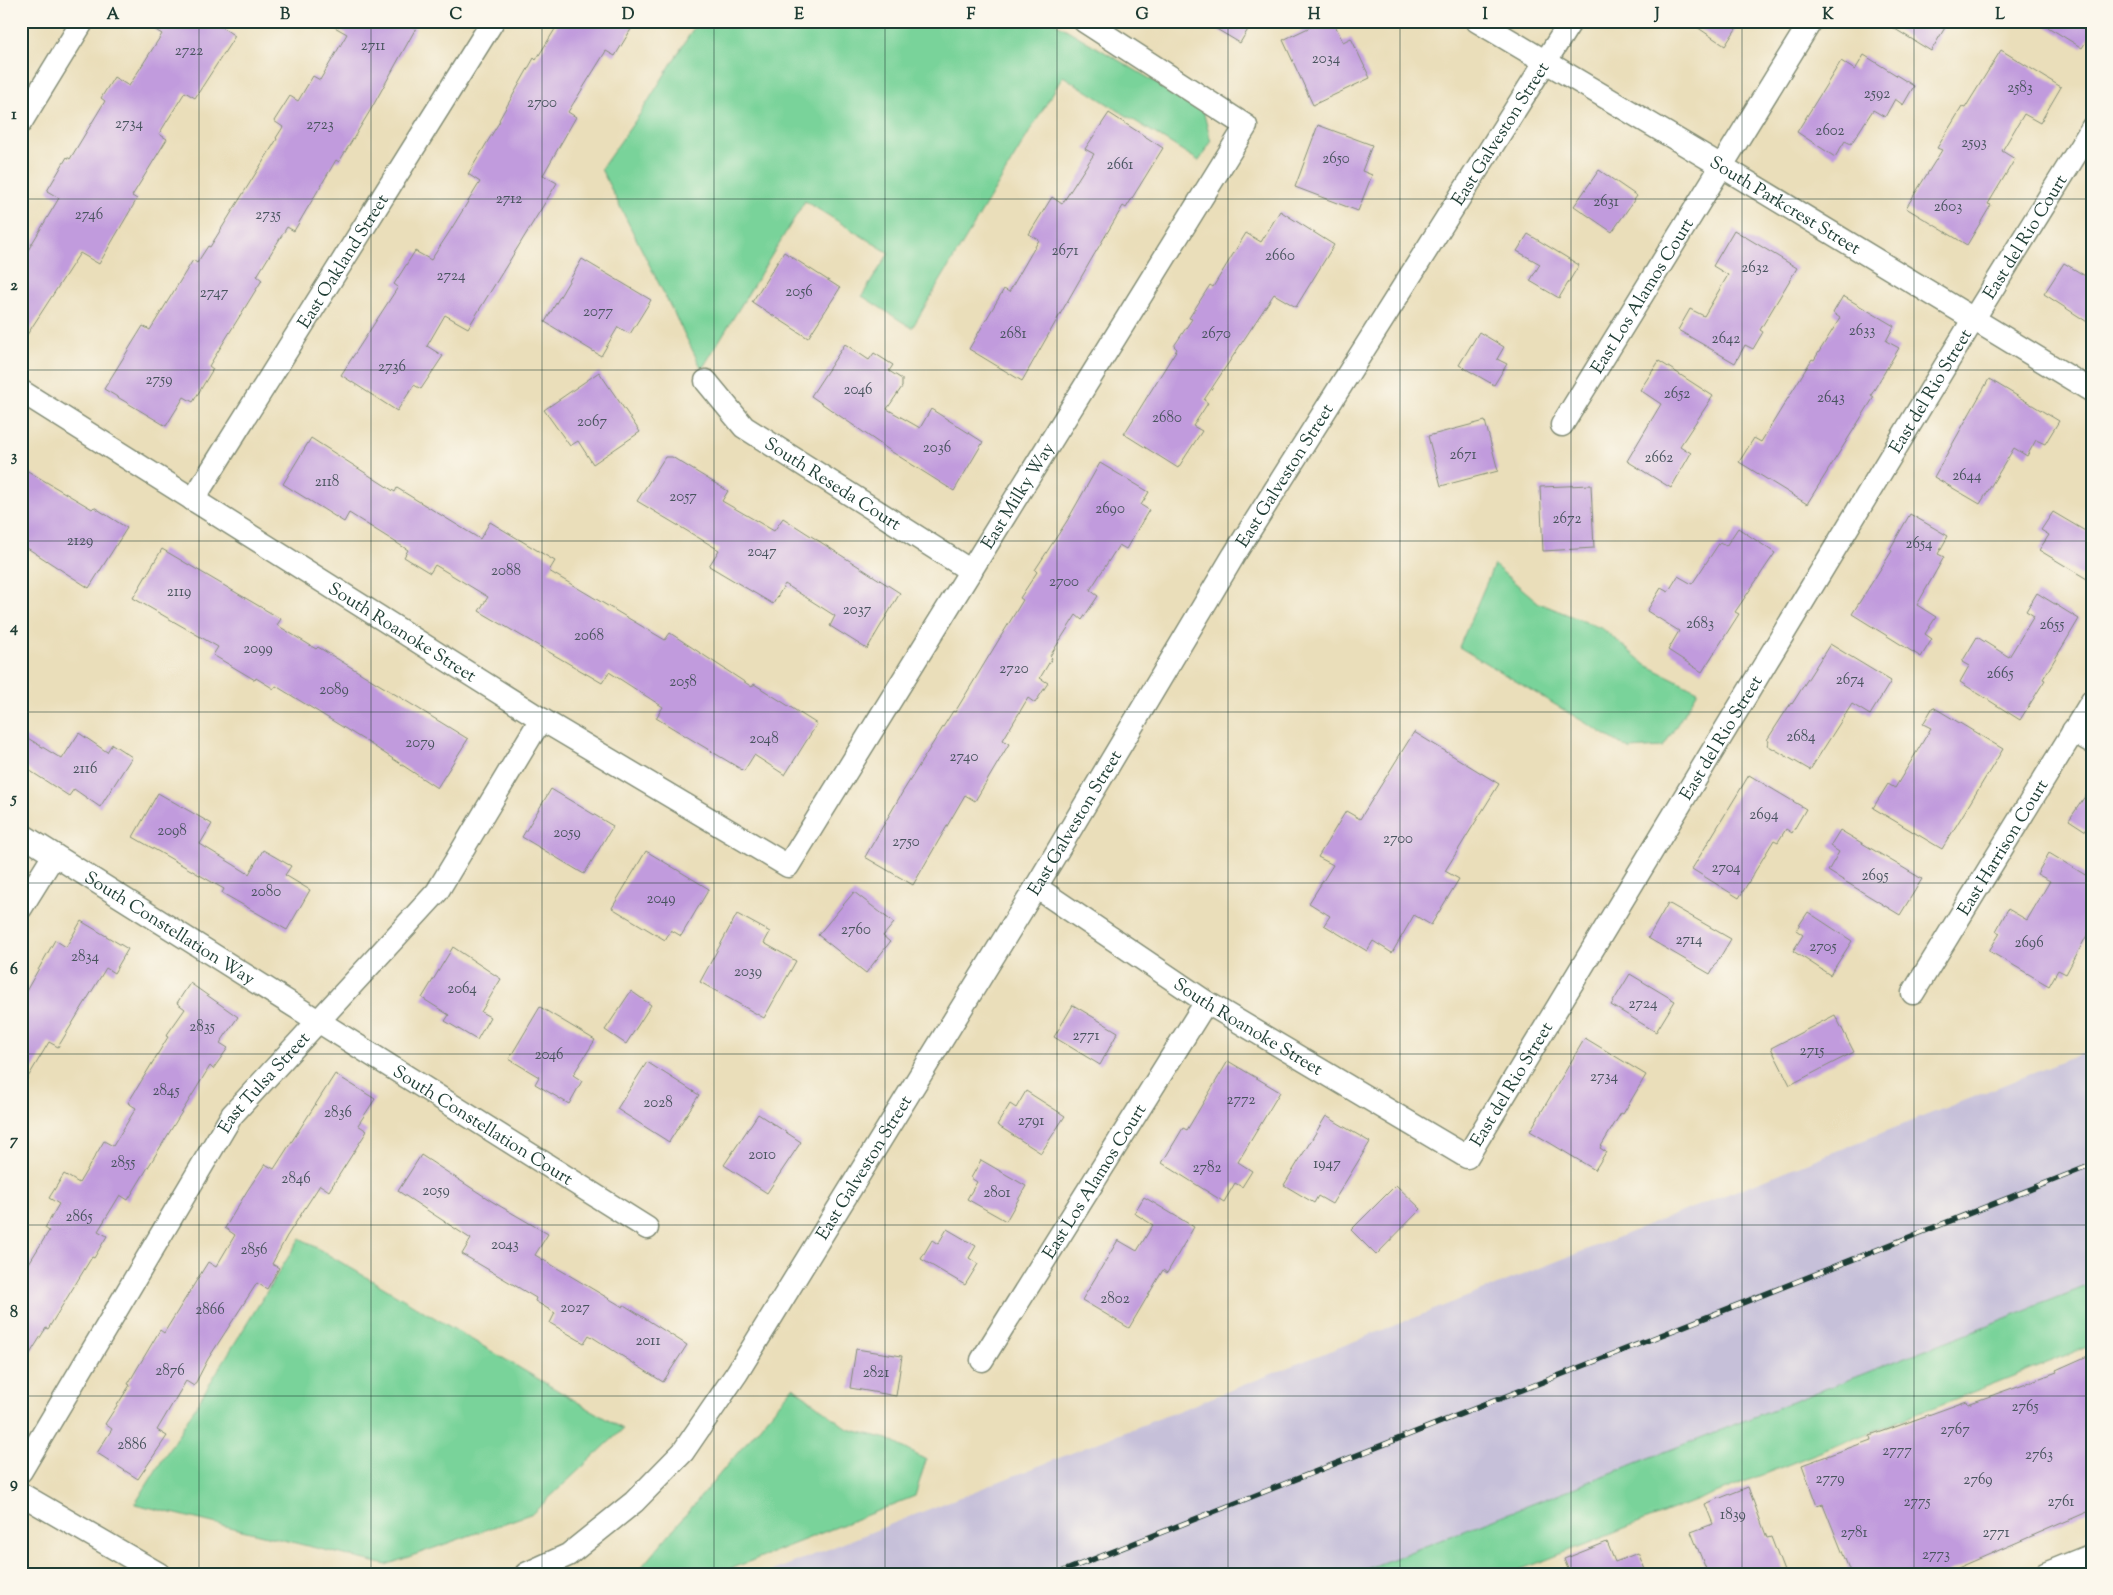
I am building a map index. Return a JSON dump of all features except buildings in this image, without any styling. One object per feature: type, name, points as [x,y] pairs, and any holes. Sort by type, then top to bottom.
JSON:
[{"type":"street","points":[[21,122],[83,21]]},
{"type":"street","name":"East Oakland Street","points":[[193,500],[493,21]]},
{"type":"street","name":"East Milky Way","points":[[788,866],[1246,126],[1084,21]]},
{"type":"street","name":"South Parkcrest Street","points":[[1477,21],[1723,167],[2092,391]]},
{"type":"street","name":"East Galveston Street","points":[[526,1574],[568,1555],[634,1502],[682,1452],[737,1373],[1036,887],[1234,555],[1571,21]]},
{"type":"street","name":"East Los Alamos Court","points":[[1562,425],[1723,167],[1811,21]]},
{"type":"street","name":"East del Rio Court","points":[[1973,320],[2092,128]]},
{"type":"street","name":"East del Rio Street","points":[[1467,1157],[1973,320]]},
{"type":"street","name":"South Reseda Court","points":[[706,381],[744,427],[972,571]]},
{"type":"street","name":"South Roanoke Street","points":[[21,391],[541,719],[788,866]]},
{"type":"street","name":"East Harrison Court","points":[[1913,992],[2083,736],[2092,701]]},
{"type":"street","name":"East Tulsa Street","points":[[21,1471],[232,1115],[437,892],[541,719]]},
{"type":"street","name":"South Constellation Way","points":[[21,834],[319,1022]]},
{"type":"street","points":[[21,908],[54,855]]},
{"type":"street","name":"South Roanoke Street","points":[[1036,887],[1206,1002],[1467,1157]]},
{"type":"street","name":"East Los Alamos Court","points":[[982,1360],[1206,1002]]},
{"type":"street","name":"South Constellation Court","points":[[319,1022],[647,1228]]},
{"type":"street","points":[[21,1494],[159,1574]]},
{"type":"street","points":[[2045,1574],[2092,1556]]},
{"type":"shaded area","points":[[2092,1050],[2092,1284],[1530,1506],[1354,1574],[765,1574]]},
{"type":"green space","points":[[698,21],[1052,21],[1203,110],[1211,142],[1199,161],[1063,76],[912,328],[862,296],[889,253],[805,201],[702,369],[601,169],[642,111]]},
{"type":"green space","points":[[1494,565],[1539,603],[1603,629],[1646,665],[1698,691],[1663,747],[1629,749],[1459,647]]},
{"type":"green space","points":[[300,1238],[623,1429],[533,1513],[386,1565],[135,1504]]},
{"type":"green space","points":[[2092,1284],[2092,1345],[1510,1574],[1354,1574]]},
{"type":"green space","points":[[793,1387],[848,1429],[888,1439],[926,1460],[915,1496],[718,1574],[642,1574],[639,1570]]},
{"type":"railway","points":[[1056,1574],[2092,1165]]}]
